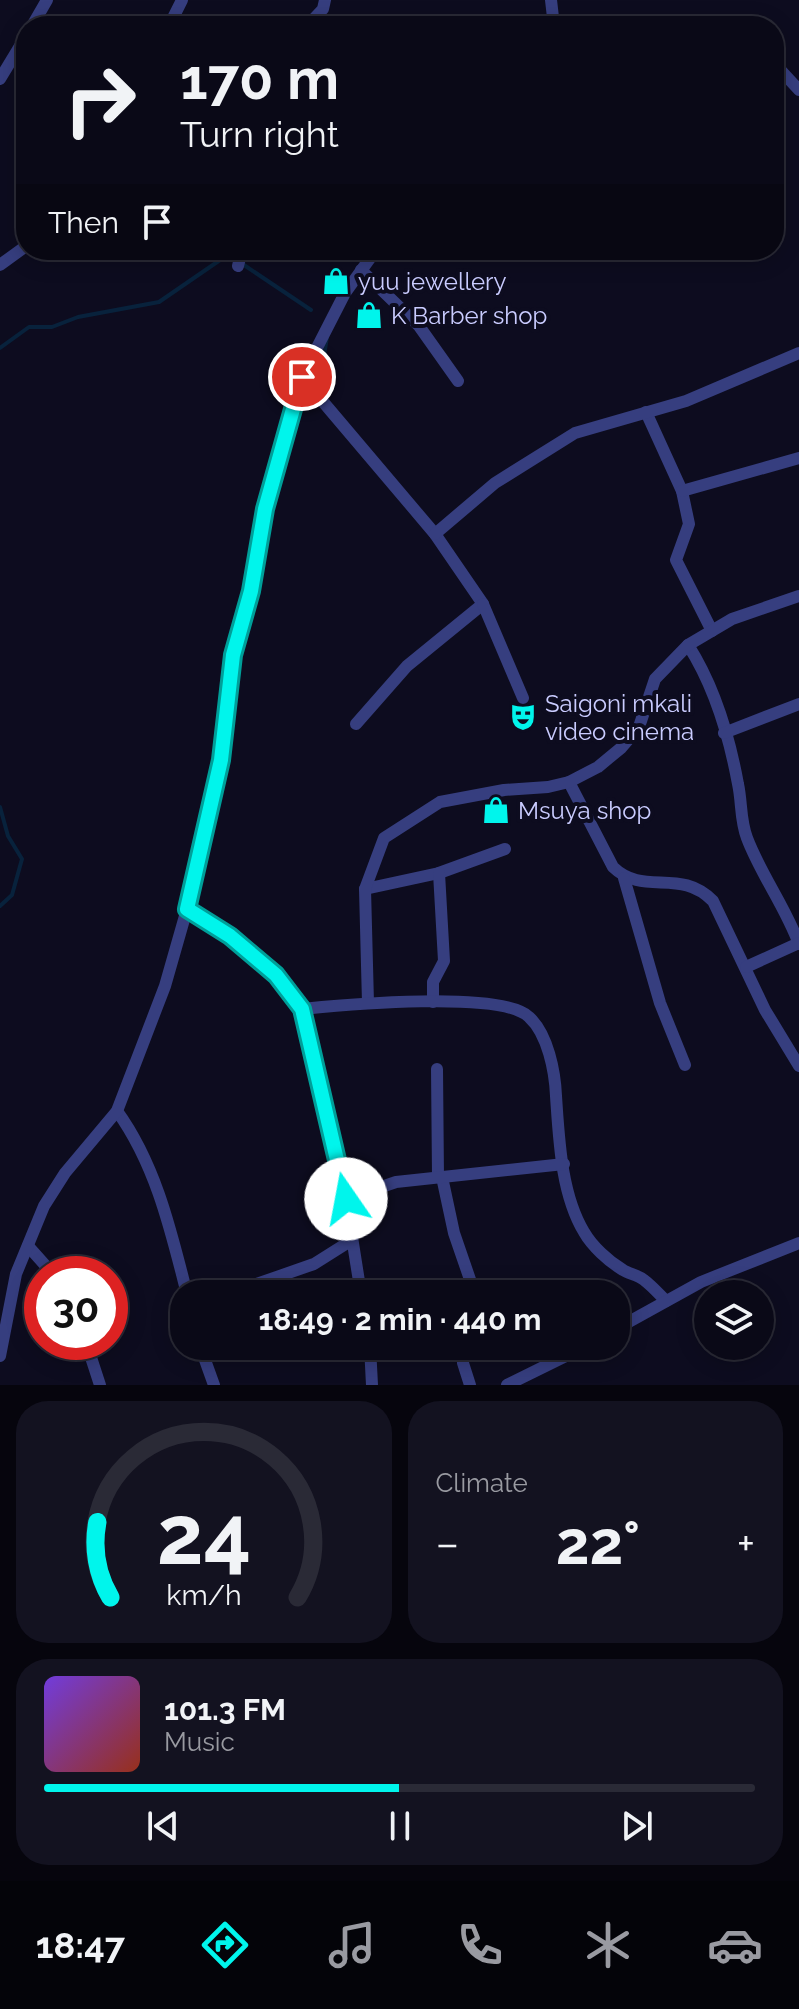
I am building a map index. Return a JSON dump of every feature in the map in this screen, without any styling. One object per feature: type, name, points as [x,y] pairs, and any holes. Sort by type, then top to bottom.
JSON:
[{"type":"street","points":[[0,79],[16,54]]},
{"type":"street","points":[[784,74],[799,90]]},
{"type":"street","points":[[238,266],[240,260]]},
{"type":"street","points":[[0,1356],[16,1274],[44,1206],[65,1173],[117,1111],[165,986],[187,909],[221,760],[233,655],[251,591],[265,509],[302,377],[345,293],[368,260]]},
{"type":"street","points":[[361,270],[419,326],[458,381]]},
{"type":"street","points":[[435,534],[495,483],[575,433],[686,401],[799,353]]},
{"type":"street","points":[[302,377],[435,534],[483,604],[523,698]]},
{"type":"street","points":[[646,412],[682,491],[689,524],[676,560],[712,631]]},
{"type":"street","points":[[682,491],[799,458]]},
{"type":"street","points":[[368,1003],[365,889],[384,838],[427,807],[460,797],[569,782],[621,748],[639,727],[655,679],[688,645],[732,619],[799,596]]},
{"type":"street","points":[[356,724],[407,666],[483,604]]},
{"type":"street","points":[[688,645],[706,674],[718,703],[739,786],[746,837],[786,910],[799,944],[746,967]]},
{"type":"street","points":[[724,733],[799,704]]},
{"type":"street","points":[[569,782],[613,867],[624,878],[634,882],[678,881],[700,888],[713,901],[765,1010],[799,1066]]},
{"type":"street","points":[[365,889],[439,873],[505,849]]},
{"type":"street","points":[[433,1002],[433,982],[444,961],[439,873]]},
{"type":"street","points":[[624,878],[660,1003],[685,1065]]},
{"type":"street","points":[[187,909],[230,936],[276,975],[302,1009],[346,1199],[359,1280]]},
{"type":"street","points":[[302,1009],[368,1003],[433,1002],[507,1006],[528,1015],[539,1030],[551,1061],[564,1164],[585,1234],[610,1261],[643,1278],[666,1301]]},
{"type":"street","points":[[437,1069],[440,1177],[470,1280]]},
{"type":"street","points":[[117,1111],[135,1135],[151,1171],[183,1280]]},
{"type":"street","points":[[346,1199],[396,1182],[564,1164]]},
{"type":"street","points":[[271,1280],[295,1272],[352,1240]]},
{"type":"street","points":[[630,1321],[743,1264],[799,1243]]},
{"type":"street","points":[[28,1246],[37,1256]]},
{"type":"street","points":[[0,1276],[16,1274]]},
{"type":"street","points":[[92,1360],[100,1385]]},
{"type":"street","points":[[205,1360],[214,1385]]},
{"type":"street","points":[[371,1360],[372,1385]]},
{"type":"street","points":[[463,1360],[470,1385]]},
{"type":"street","points":[[507,1385],[558,1360]]},
{"type":"waterway","points":[[0,348],[29,327],[52,327],[78,317],[159,302],[220,260]]},
{"type":"waterway","points":[[244,265],[311,310]]},
{"type":"waterway","points":[[321,375],[327,337]]},
{"type":"waterway","points":[[0,807],[8,836],[22,859],[12,895],[0,906]]},
{"type":"place","name":"yuu jewellery","points":[[336,281]]},
{"type":"place","name":"K Barber shop","points":[[369,315]]},
{"type":"place","name":"Saigoni mkali video cinema","points":[[523,717]]},
{"type":"place","name":"Msuya shop","points":[[496,810]]},
{"type":"route","points":[[302,377],[265,509],[251,591],[233,655],[221,760],[187,909],[230,936],[276,975],[302,1009],[346,1199]]}]
